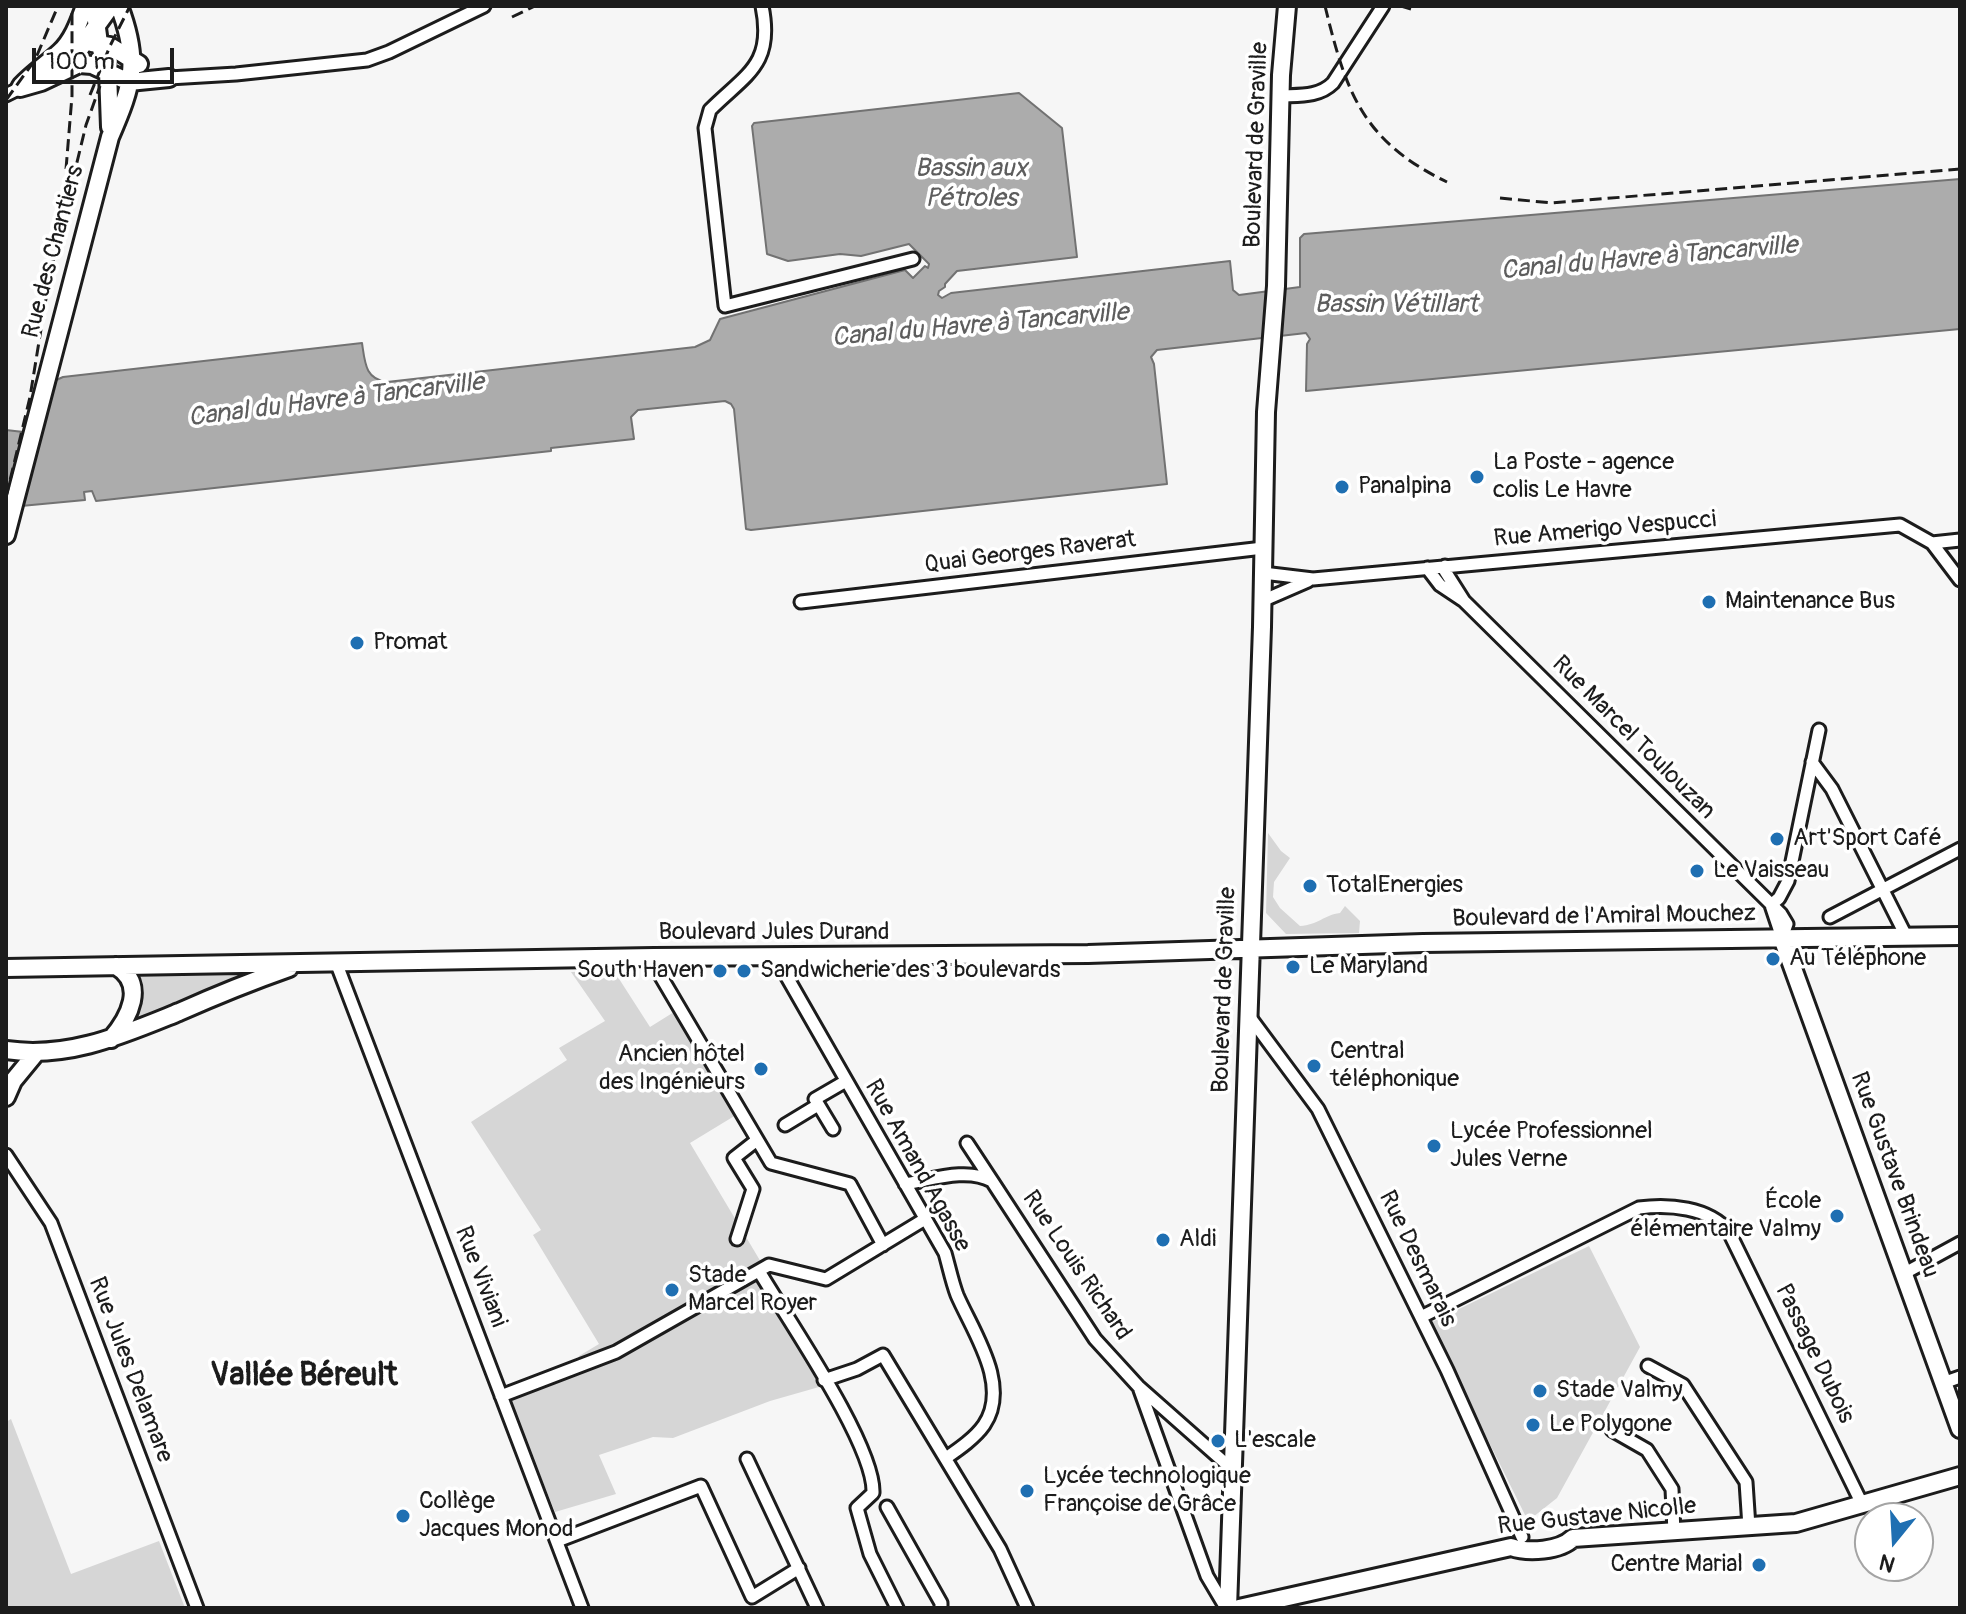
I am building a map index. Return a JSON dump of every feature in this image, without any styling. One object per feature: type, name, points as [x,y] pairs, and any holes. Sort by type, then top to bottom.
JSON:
[{"type":"street","points":[[13,92],[60,52],[72,37],[85,6]]},
{"type":"street","name":"Rue des Chantiers","points":[[94,6],[94,38],[108,72],[110,137]]},
{"type":"street","points":[[13,92],[72,56],[94,38],[111,6]]},
{"type":"street","name":"Rue des Chantiers","points":[[6,535],[32,426],[110,137],[121,112],[134,61],[119,6]]},
{"type":"street","points":[[13,92],[79,64],[92,65],[129,82],[367,60],[484,6]]},
{"type":"street","points":[[762,6],[765,47],[753,70],[710,110],[706,118],[725,306],[913,259]]},
{"type":"street","name":"Boulevard de Graville","points":[[1228,1608],[1268,373],[1276,286],[1281,96],[1287,6]]},
{"type":"street","points":[[1281,96],[1326,90],[1383,6]]},
{"type":"street","points":[[60,52],[94,38],[169,78]]},
{"type":"street","points":[[111,101],[129,82]]},
{"type":"street","name":"Rue Amerigo Vespucci","points":[[1263,573],[1313,579],[1900,525],[1932,543]]},
{"type":"street","points":[[1932,543],[1960,540]]},
{"type":"street","points":[[1932,543],[1960,580]]},
{"type":"street","name":"Quai Georges Raverat","points":[[801,602],[1263,548]]},
{"type":"street","name":"Rue Marcel Toulouzan","points":[[1445,566],[1464,601]]},
{"type":"street","name":"Rue Marcel Toulouzan","points":[[1427,568],[1440,585],[1464,601],[1771,905],[1782,938]]},
{"type":"street","name":"Rue Amerigo Vespucci","points":[[1262,601],[1313,579]]},
{"type":"street","points":[[1771,905],[1788,881],[1819,730]]},
{"type":"street","points":[[1812,762],[1832,789],[1906,936]]},
{"type":"street","points":[[1830,917],[1960,849]]},
{"type":"street","name":"Boulevard de l'Amiral Mouchez","points":[[1249,948],[1960,936]]},
{"type":"street","name":"Rue Gustave Brindeau","points":[[1782,938],[1960,1429]]},
{"type":"street","name":"Boulevard Jules Durand","points":[[6,968],[654,957],[1088,954],[1249,948]]},
{"type":"street","name":"Rue Amand Agasse","points":[[775,956],[945,1253],[956,1292],[984,1352],[992,1396],[984,1424],[946,1458]]},
{"type":"street","points":[[654,957],[657,970],[771,1163],[850,1184],[883,1245]]},
{"type":"street","name":"Rue Viviani","points":[[336,962],[582,1608]]},
{"type":"street","name":"Boulevard Jules Durand","points":[[6,1050],[36,1053],[66,1051],[110,1041],[299,964]]},
{"type":"street","points":[[110,1041],[131,1010],[133,996],[130,979],[116,966]]},
{"type":"street","name":"Rue Desmarais","points":[[1248,1015],[1318,1109],[1421,1317],[1512,1544]]},
{"type":"street","points":[[6,1097],[13,1081],[36,1053]]},
{"type":"street","points":[[833,1129],[815,1099],[846,1081]]},
{"type":"street","points":[[785,1125],[818,1105]]},
{"type":"street","points":[[737,1239],[753,1189],[734,1158],[757,1140]]},
{"type":"street","name":"Rue Louis Richard","points":[[967,1143],[1095,1339],[1138,1386],[1233,1470]]},
{"type":"street","name":"Rue Jules Delamare","points":[[6,1155],[51,1223],[197,1608]]},
{"type":"street","name":"Rue Louis Richard","points":[[905,1184],[964,1175],[976,1175],[992,1181]]},
{"type":"street","name":"Passage Dubois","points":[[1421,1317],[1639,1208],[1677,1206],[1724,1225],[1861,1502]]},
{"type":"street","points":[[501,1396],[616,1352],[769,1265],[826,1279],[925,1219]]},
{"type":"street","points":[[1905,1273],[1960,1243]]},
{"type":"street","points":[[759,1271],[866,1456],[873,1493],[857,1508],[870,1554],[897,1608]]},
{"type":"street","points":[[824,1380],[857,1369],[883,1355],[1000,1549],[1027,1608]]},
{"type":"street","points":[[1648,1366],[1683,1385],[1746,1482],[1749,1527]]},
{"type":"street","points":[[1943,1383],[1960,1377]]},
{"type":"street","points":[[1138,1386],[1207,1576],[1228,1608]]},
{"type":"street","points":[[1612,1430],[1647,1450],[1672,1489],[1674,1532]]},
{"type":"street","points":[[747,1459],[817,1608]]},
{"type":"street","name":"Rue Gustave Nicolle","points":[[1869,1502],[1960,1476]]},
{"type":"street","points":[[557,1541],[701,1486],[752,1597],[799,1568]]},
{"type":"street","name":"Rue Gustave Nicolle","points":[[1239,1608],[1512,1544],[1522,1551],[1566,1545],[1573,1538],[1796,1523],[1854,1506]]},
{"type":"street","points":[[887,1507],[941,1608]]},
{"type":"shaded area","points":[[1268,833],[1290,858],[1274,882],[1273,897],[1280,908],[1300,926],[1340,913],[1345,906],[1360,921],[1359,933],[1286,934],[1266,913]]},
{"type":"shaded area","points":[[122,967],[246,972],[244,977],[139,1021],[137,987]]},
{"type":"shaded area","name":"Stade Marcel Royer","points":[[614,971],[650,1027],[674,1012],[736,1115],[690,1143],[833,1383],[770,1401],[673,1438],[653,1437],[599,1455],[616,1494],[555,1512],[504,1386],[575,1365],[579,1356],[599,1344],[533,1235],[541,1230],[471,1122],[567,1060],[559,1048],[605,1021],[571,972]]},
{"type":"shaded area","name":"Stade Valmy","points":[[1589,1246],[1640,1347],[1557,1498],[1528,1521],[1430,1323]]},
{"type":"shaded area","points":[[11,1419],[71,1574],[159,1541],[185,1608],[6,1608],[6,1422]]},
{"type":"water","points":[[1019,93],[1062,128],[1077,257],[957,271],[939,291],[938,295],[942,298],[951,293],[1230,261],[1233,290],[1239,295],[1300,287],[1300,238],[1304,234],[1960,179],[1960,329],[1306,391],[1307,344],[1310,339],[1306,333],[1157,350],[1151,357],[1167,484],[751,530],[746,529],[734,409],[725,401],[638,410],[631,417],[634,439],[551,448],[551,451],[96,501],[92,491],[84,492],[85,500],[21,506],[27,484],[6,484],[6,430],[41,434],[52,382],[63,377],[362,343],[370,374],[387,382],[695,347],[710,340],[720,319],[905,270],[913,278],[929,264],[909,244],[861,256],[840,254],[788,261],[767,254],[752,126],[754,123]]},
{"type":"railway","points":[[6,100],[35,60],[58,6]]},
{"type":"railway","points":[[66,169],[72,96],[72,6]]},
{"type":"railway","points":[[90,95],[130,6]]},
{"type":"railway","points":[[512,17],[535,6]]},
{"type":"railway","points":[[1325,6],[1341,64],[1362,111],[1395,149],[1447,182]]},
{"type":"railway","points":[[1401,6],[1411,9]]},
{"type":"railway","points":[[6,497],[30,397],[50,274],[86,125],[100,86]]},
{"type":"railway","points":[[1500,198],[1552,203],[1960,169]]},
{"type":"place","name":"La Poste - agence colis Le Havre","points":[[1477,477]]},
{"type":"place","name":"Panalpina","points":[[1342,487]]},
{"type":"place","name":"Maintenance Bus","points":[[1709,602]]},
{"type":"place","name":"Promat","points":[[357,643]]},
{"type":"place","name":"Art'Sport Café","points":[[1777,839]]},
{"type":"place","name":"Le Vaisseau","points":[[1697,871]]},
{"type":"place","name":"TotalEnergies","points":[[1310,886]]},
{"type":"place","name":"Au Téléphone","points":[[1773,959]]},
{"type":"place","name":"Le Maryland","points":[[1293,967]]},
{"type":"place","name":"South Haven","points":[[720,971]]},
{"type":"place","name":"Sandwicherie des 3 boulevards","points":[[744,971]]},
{"type":"place","name":"Central téléphonique","points":[[1314,1066]]},
{"type":"place","name":"Ancien hôtel des Ingénieurs","points":[[761,1069]]},
{"type":"place","name":"Lycée Professionnel Jules Verne","points":[[1434,1146]]},
{"type":"place","name":"École élémentaire Valmy","points":[[1837,1216]]},
{"type":"place","name":"Aldi","points":[[1163,1240]]},
{"type":"place","name":"Stade Marcel Royer","points":[[672,1290]]},
{"type":"place","name":"Stade Valmy","points":[[1540,1391]]},
{"type":"place","name":"Le Polygone","points":[[1533,1425]]},
{"type":"place","name":"L'escale","points":[[1218,1441]]},
{"type":"place","name":"Lycée technologique Françoise de Grâce","points":[[1027,1491]]},
{"type":"place","name":"Collège Jacques Monod","points":[[403,1516]]},
{"type":"place","name":"Centre Marial","points":[[1759,1565]]},
{"type":"district","name":"Vallée Béreult","points":[[304,1377]]},
{"type":"water label","name":"Bassin aux Pétroles","points":[[971,184]]},
{"type":"water label","name":"Canal du Havre à Tancarville","points":[[1649,259]]},
{"type":"water label","name":"Bassin Vétillart","points":[[1396,305]]},
{"type":"water label","name":"Canal du Havre à Tancarville","points":[[980,326]]},
{"type":"water label","name":"Canal du Havre à Tancarville","points":[[336,401]]}]
